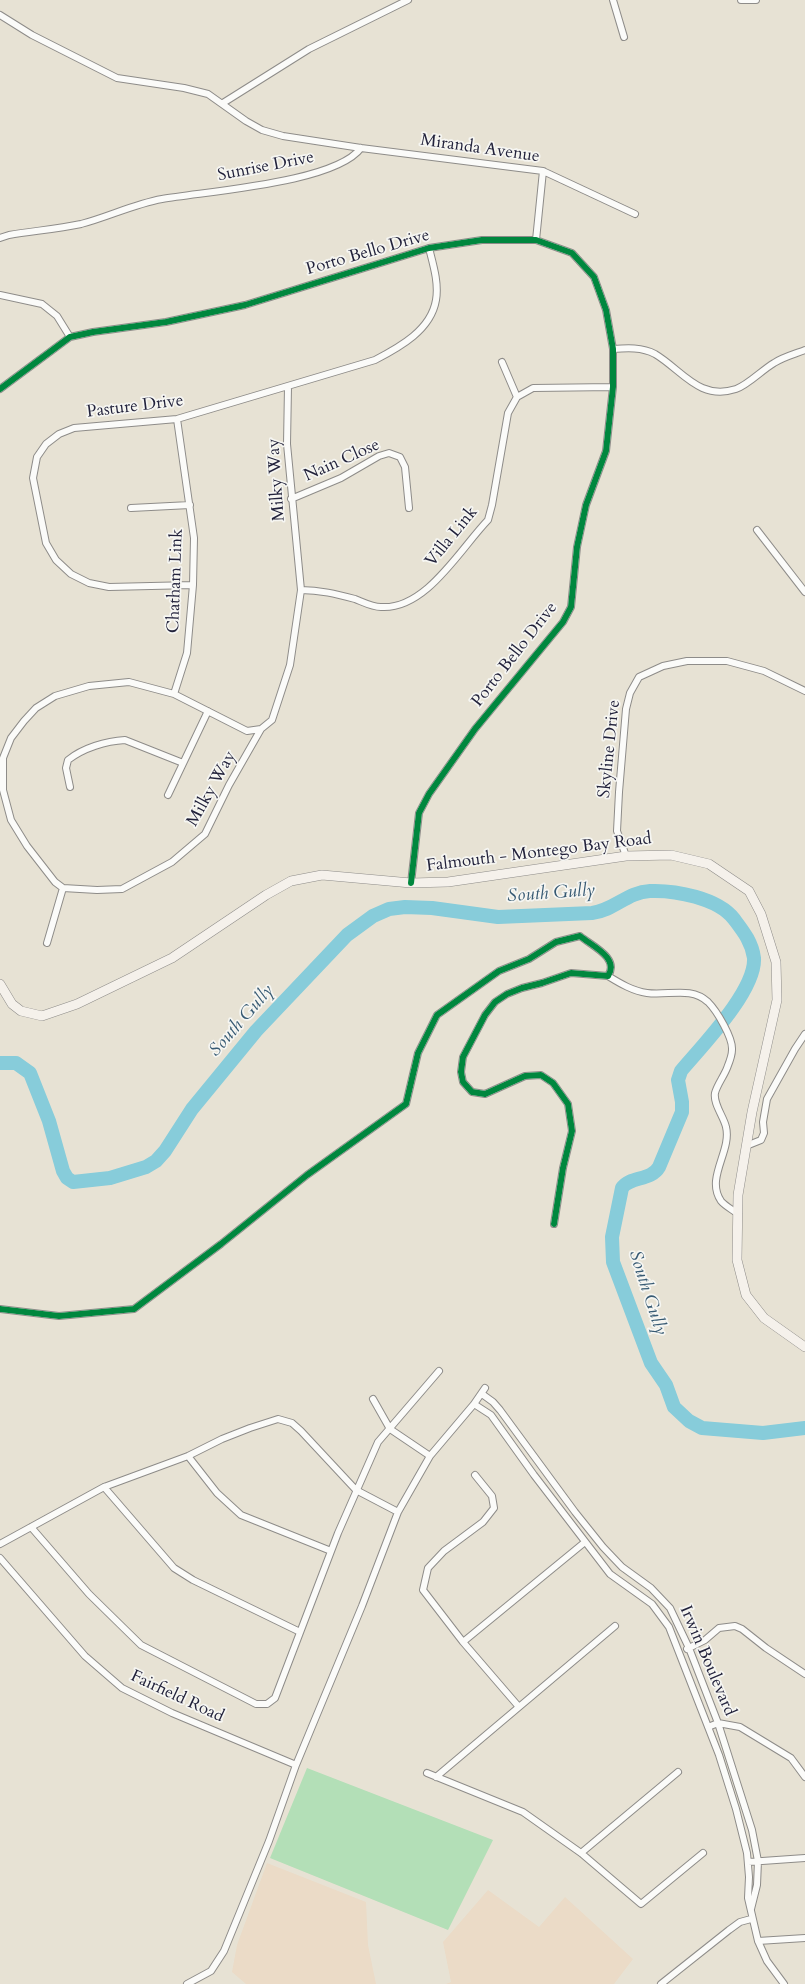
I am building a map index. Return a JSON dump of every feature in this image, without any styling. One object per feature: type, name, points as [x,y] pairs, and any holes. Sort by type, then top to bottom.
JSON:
[{"type":"main road","name":"Falmouth - Montego Bay Road","points":[[0,984],[12,1004],[21,1011],[42,1016],[77,1004],[172,958],[266,895],[291,881],[322,875],[411,883],[448,882],[626,856],[670,854],[709,864],[749,891],[762,914],[776,962],[777,1000],[746,1146],[738,1195],[737,1260],[746,1295],[764,1318],[805,1346]]},
{"type":"street","points":[[223,104],[309,50],[408,0]]},
{"type":"street","points":[[613,0],[624,37]]},
{"type":"street","points":[[741,0],[756,0]]},
{"type":"street","name":"Sunrise Drive","points":[[0,15],[32,35],[117,78],[184,88],[208,94],[246,121],[262,130],[283,136],[361,148]]},
{"type":"street","name":"Sunrise Drive","points":[[0,238],[9,235],[80,224],[160,199],[276,183],[330,169],[345,162],[356,154],[361,148]]},
{"type":"street","name":"Miranda Avenue","points":[[361,148],[543,170],[635,214]]},
{"type":"street","points":[[536,240],[543,170]]},
{"type":"street","name":"Porto Bello Drive","points":[[0,389],[70,337],[93,332],[166,322],[245,305],[429,248],[482,240],[536,240],[572,253],[594,277],[606,310],[613,349],[612,387],[606,451],[586,505],[577,547],[571,607],[563,622],[475,729],[429,794],[419,813],[411,883]]},
{"type":"street","name":"Pasture Drive","points":[[193,585],[109,587],[89,583],[71,574],[56,560],[46,543],[33,478],[37,457],[46,444],[59,434],[74,428],[177,419],[375,360],[405,344],[430,318],[436,299],[436,278],[429,248]]},
{"type":"street","points":[[0,295],[42,304],[57,316],[70,337]]},
{"type":"street","points":[[613,349],[634,348],[654,354],[691,383],[706,389],[721,391],[737,388],[775,362],[805,350]]},
{"type":"street","points":[[502,362],[517,397],[532,388],[612,387]]},
{"type":"street","name":"Milky Way","points":[[261,729],[229,785],[205,834],[172,862],[122,889],[97,890],[63,888],[56,882],[27,846],[11,820],[3,790],[3,758],[11,738],[36,708],[55,696],[89,686],[129,682],[174,694],[247,731],[261,729],[267,726],[275,714],[290,665],[301,590],[291,499],[287,444],[288,387]]},
{"type":"street","name":"Villa Link","points":[[301,590],[318,590],[338,594],[380,607],[406,604],[421,595],[488,520],[508,413],[517,397]]},
{"type":"street","name":"Chatham Link","points":[[174,694],[187,653],[193,585],[194,538],[177,419]]},
{"type":"street","name":"Nain Close","points":[[291,499],[341,478],[378,456],[389,453],[400,458],[406,467],[409,508]]},
{"type":"street","points":[[131,508],[190,505]]},
{"type":"street","points":[[757,530],[805,592]]},
{"type":"street","name":"Skyline Drive","points":[[626,856],[617,830],[619,792],[626,709],[630,693],[639,677],[663,666],[687,660],[727,660],[764,671],[805,691]]},
{"type":"street","points":[[168,795],[208,711]]},
{"type":"street","points":[[70,787],[66,768],[68,760],[90,748],[116,740],[125,740],[183,763]]},
{"type":"street","points":[[47,942],[63,888]]},
{"type":"street","points":[[0,1309],[59,1316],[134,1309],[221,1244],[308,1175],[406,1104],[418,1052],[437,1015],[499,971],[529,959],[556,942],[580,936],[605,953],[613,969],[608,976]]},
{"type":"street","points":[[554,1224],[563,1168],[572,1131],[568,1104],[553,1083],[541,1075],[525,1076],[485,1094],[472,1092],[463,1082],[461,1072],[462,1057],[485,1015],[495,1002],[507,994],[571,973],[608,976],[635,990],[646,993],[658,994],[688,992],[701,996],[709,1003],[728,1032],[732,1050],[727,1067],[715,1093],[719,1111],[726,1128],[725,1146],[718,1166],[716,1188],[721,1201],[738,1214]]},
{"type":"street","points":[[746,1146],[761,1140],[764,1133],[763,1122],[767,1099],[795,1048],[805,1034]]},
{"type":"street","points":[[30,1527],[89,1594],[141,1645],[256,1704],[267,1704],[275,1698],[331,1551],[378,1442],[439,1371]]},
{"type":"street","name":"Irwin Boulevard","points":[[751,1909],[748,1898],[748,1862],[736,1809],[680,1652],[663,1618],[652,1604],[610,1574],[534,1475],[491,1415],[474,1404],[483,1391],[497,1406],[542,1468],[603,1546],[622,1567],[651,1588],[670,1608],[689,1648],[718,1723],[750,1823],[758,1861],[757,1885],[751,1909],[751,1919],[758,1941],[767,1961],[784,1984]]},
{"type":"street","points":[[374,1399],[390,1429],[430,1456]]},
{"type":"street","points":[[187,1984],[211,1971],[224,1951],[269,1842],[296,1765],[362,1606],[398,1512],[430,1456],[474,1404]]},
{"type":"street","points":[[0,1544],[104,1487],[188,1456],[222,1439],[278,1419],[292,1423],[301,1431],[356,1490],[398,1512]]},
{"type":"street","points":[[188,1456],[217,1493],[241,1515],[331,1551]]},
{"type":"street","points":[[534,1475],[542,1468]]},
{"type":"street","points":[[475,1475],[492,1496],[494,1508],[483,1522],[444,1551],[428,1568],[423,1590],[464,1642],[519,1707]]},
{"type":"street","points":[[104,1487],[174,1568],[192,1580],[300,1632]]},
{"type":"street","points":[[464,1642],[585,1542]]},
{"type":"street","points":[[594,1554],[603,1546]]},
{"type":"street","name":"Fairfield Road","points":[[0,1558],[85,1656],[122,1688],[172,1713],[296,1765]]},
{"type":"street","points":[[634,1591],[641,1582]]},
{"type":"street","points":[[436,1777],[615,1626]]},
{"type":"street","points":[[680,1652],[705,1640],[719,1628],[735,1626],[742,1629],[766,1648],[805,1674]]},
{"type":"street","points":[[708,1727],[718,1723],[740,1727],[784,1753],[796,1764],[805,1777]]},
{"type":"street","points":[[581,1853],[678,1772]]},
{"type":"street","points":[[427,1773],[523,1812],[581,1853],[641,1904],[703,1853]]},
{"type":"street","points":[[748,1862],[805,1858]]},
{"type":"street","points":[[660,1984],[740,1922],[751,1919]]},
{"type":"street","points":[[758,1941],[805,1938]]},
{"type":"shaded area","points":[[267,1863],[366,1902],[368,1945],[376,1984],[246,1984],[232,1972],[237,1945]]},
{"type":"shaded area","points":[[488,1890],[539,1927],[565,1897],[633,1959],[614,1984],[446,1984],[451,1982],[443,1942]]},
{"type":"green space","points":[[307,1768],[493,1840],[448,1930],[270,1858]]},
{"type":"waterway","name":"South Gully","points":[[0,1063],[16,1063],[30,1073],[49,1121],[63,1171],[67,1178],[73,1182],[110,1178],[146,1167],[156,1161],[165,1151],[192,1109],[256,1031],[347,935],[373,916],[389,909],[405,907],[432,908],[498,917],[592,913],[608,908],[634,894],[650,891],[683,894],[707,901],[727,912],[744,932],[753,952],[754,958],[752,971],[746,986],[726,1018],[681,1071],[678,1080],[682,1102],[682,1112],[659,1167],[646,1177],[630,1182],[622,1188],[612,1237],[613,1262],[651,1363],[666,1385],[674,1407],[689,1421],[702,1428],[763,1433],[805,1428]]},
{"type":"cycle path","points":[[0,389],[70,337],[93,332],[166,322],[245,305],[429,248],[482,240],[536,240],[572,253],[594,277],[606,310],[613,349],[613,387],[606,451],[586,505],[577,547],[571,607],[563,622],[475,729],[429,794],[419,813],[411,883]]},
{"type":"cycle path","points":[[0,1309],[59,1316],[134,1309],[221,1244],[307,1175],[406,1104],[418,1053],[437,1015],[499,971],[529,959],[556,942],[580,936],[608,958],[611,970],[608,976],[571,973],[507,994],[495,1002],[485,1015],[463,1057],[461,1072],[463,1082],[472,1092],[485,1094],[525,1076],[541,1075],[553,1083],[568,1104],[572,1131],[563,1168],[554,1224]]}]
